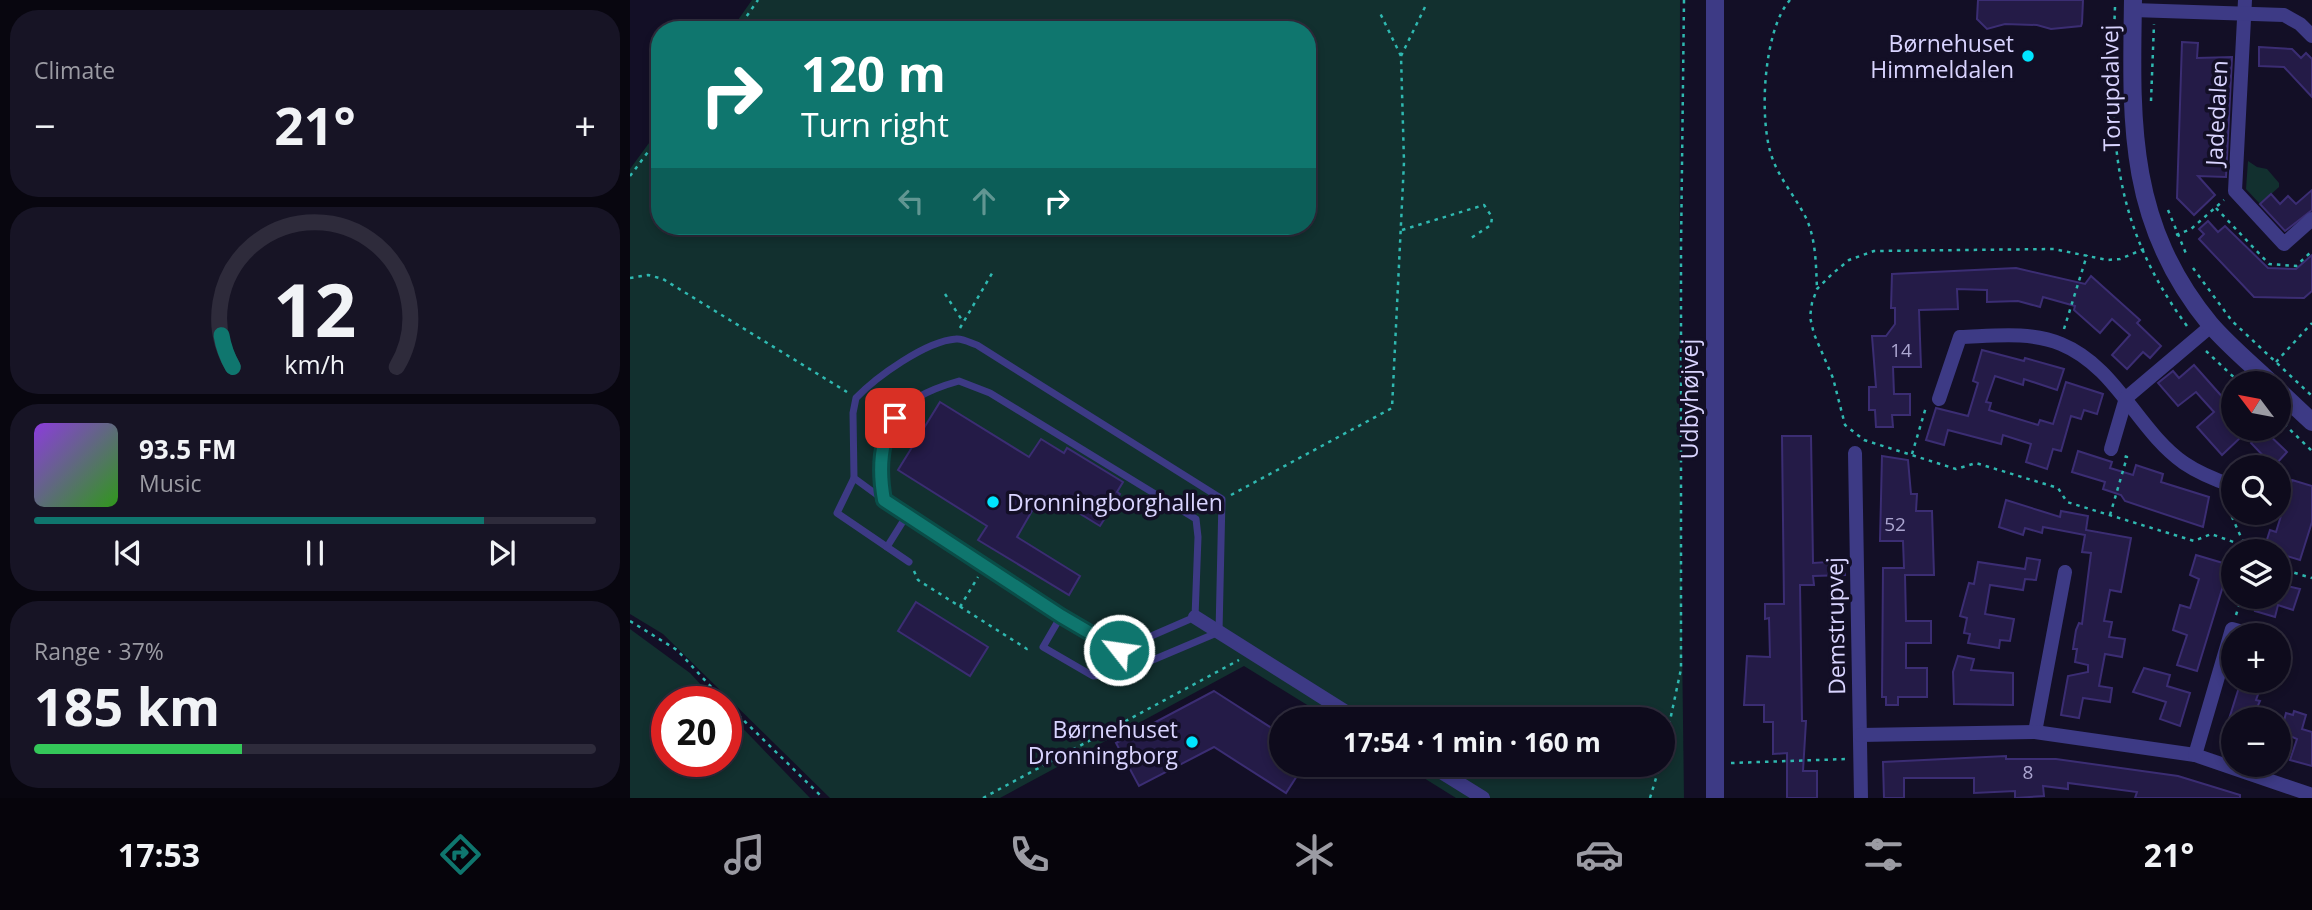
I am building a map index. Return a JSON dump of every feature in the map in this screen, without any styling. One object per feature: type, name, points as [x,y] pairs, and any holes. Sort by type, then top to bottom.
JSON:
[{"type":"street","name":"Udbyhøjvej","points":[[1715,0],[1715,798]]},
{"type":"street","points":[[2133,5],[2154,10],[2245,6],[2284,15],[2300,24],[2312,36]]},
{"type":"street","name":"Torupdalvej","points":[[2133,5],[2132,119],[2136,163],[2160,242],[2180,281],[2211,326],[2258,371]]},
{"type":"street","name":"Jadedalen","points":[[2245,6],[2235,191],[2284,244],[2312,219]]},
{"type":"street","points":[[2111,449],[2126,398],[2211,326]]},
{"type":"street","points":[[1939,399],[1960,337],[2028,335],[2060,343],[2089,360],[2183,463],[2208,478],[2221,482]]},
{"type":"street","name":"Torupdalvej","points":[[2291,402],[2312,422]]},
{"type":"street","name":"Demstrupvej","points":[[1855,453],[1861,798]]},
{"type":"street","points":[[2035,732],[2065,572]]},
{"type":"street","points":[[1195,617],[1338,707]]},
{"type":"street","points":[[2195,755],[2221,666]]},
{"type":"street","points":[[1860,735],[2035,732],[2195,755],[2312,794]]},
{"type":"street","points":[[1449,777],[1483,798]]},
{"type":"lane","points":[[909,562],[837,513],[854,478],[853,413],[856,398],[867,386],[931,346],[957,338],[977,345],[1222,499],[1219,632],[1122,673],[1093,677],[1043,647],[1061,616]]},
{"type":"lane","points":[[854,478],[884,500],[1061,616],[1119,650],[1195,617],[1198,537],[1196,519],[990,393],[959,381],[934,388],[904,403],[885,432],[880,478],[884,500]]},
{"type":"lane","points":[[887,547],[907,515]]},
{"type":"path","points":[[743,21],[758,0]]},
{"type":"path","points":[[1673,707],[1681,669],[1681,262],[1685,0]]},
{"type":"path","points":[[1790,0],[1775,25],[1769,48],[1765,132],[1773,160],[1808,222],[1815,251],[1817,289],[1810,317],[1814,334],[1833,378],[1844,425],[1864,440],[1956,469],[1976,463],[2057,488],[2067,502],[2194,541],[2211,534],[2225,539]]},
{"type":"path","points":[[1401,56],[1425,6]]},
{"type":"path","points":[[2151,101],[2154,10]]},
{"type":"path","points":[[1222,499],[1392,408],[1404,162],[1401,56],[1379,11]]},
{"type":"path","points":[[630,176],[651,148]]},
{"type":"path","points":[[1817,289],[1849,260],[1874,251],[2054,249],[2120,259],[2191,229],[2235,191]]},
{"type":"path","points":[[2166,204],[2189,261],[2211,294],[2232,321],[2312,396]]},
{"type":"path","points":[[1402,230],[1485,205],[1492,217],[1491,225],[1468,240]]},
{"type":"path","points":[[2215,207],[2269,264],[2296,266],[2312,251]]},
{"type":"path","points":[[2060,343],[2087,255]]},
{"type":"path","points":[[957,338],[962,320],[994,270]]},
{"type":"path","points":[[630,278],[648,275],[663,279],[856,398]]},
{"type":"path","points":[[945,294],[962,320]]},
{"type":"path","points":[[2274,371],[2276,362],[2312,323]]},
{"type":"path","points":[[1912,454],[1929,399],[1939,399]]},
{"type":"path","points":[[2291,431],[2312,451]]},
{"type":"path","points":[[2110,515],[2127,457],[2111,449]]},
{"type":"path","points":[[909,562],[918,580],[960,607],[1027,649],[1043,647]]},
{"type":"path","points":[[960,607],[985,566]]},
{"type":"path","points":[[2291,572],[2312,578]]},
{"type":"path","points":[[630,621],[677,650],[711,686]]},
{"type":"path","points":[[983,798],[1251,653]]},
{"type":"path","points":[[742,718],[823,798]]},
{"type":"path","points":[[1715,764],[1860,758]]},
{"type":"path","points":[[1650,798],[1656,777]]},
{"type":"green space","points":[[752,0],[1680,0],[1679,407],[1684,798],[1456,798],[1422,777],[1675,777],[1675,707],[1311,707],[1244,666],[1000,798],[830,798],[742,712],[742,686],[716,686],[663,634],[630,614],[630,169],[651,140],[651,235],[1316,235],[1316,21],[737,21]]},
{"type":"green space","points":[[2248,161],[2267,169],[2279,183],[2279,187],[2260,204],[2246,189]]},
{"type":"green space","points":[[630,629],[690,673],[702,686],[651,686],[651,777],[742,777],[742,728],[810,798],[630,798]]},
{"type":"building","points":[[1978,0],[2083,0],[2082,23],[2081,26],[2051,29],[2037,25],[2005,24],[1987,29],[1977,19]]},
{"type":"building","points":[[2182,42],[2198,43],[2197,58],[2232,57],[2226,177],[2198,176],[2215,195],[2194,215],[2177,198]]},
{"type":"building","points":[[2259,47],[2292,49],[2301,58],[2306,53],[2312,59],[2312,97],[2284,67],[2259,66]]},
{"type":"building","points":[[2312,190],[2312,210],[2285,231],[2260,204],[2271,194],[2280,204],[2288,196],[2296,204]]},
{"type":"building","points":[[2208,221],[2218,232],[2225,226],[2268,268],[2296,269],[2312,255],[2312,291],[2304,298],[2254,297],[2199,239],[2204,234],[2199,229]]},
{"type":"building","points":[[2016,268],[2085,284],[2091,276],[2140,320],[2137,323],[2161,346],[2150,358],[2143,352],[2127,369],[2112,355],[2130,335],[2112,319],[2100,333],[2074,310],[2075,306],[2043,297],[2040,307],[2018,301],[1987,302],[1987,290],[1957,289],[1958,309],[1919,310],[1921,367],[1893,367],[1894,394],[1910,394],[1910,415],[1892,415],[1893,427],[1876,427],[1875,410],[1869,410],[1869,387],[1876,387],[1872,336],[1886,336],[1895,324],[1895,308],[1891,308],[1892,274]]},
{"type":"building","points":[[1982,350],[2064,369],[2057,390],[2024,379],[2023,385],[1995,376],[1986,402],[1991,403],[1989,410],[2038,425],[2040,420],[2053,424],[2066,382],[2103,394],[2097,414],[2084,410],[2081,419],[2071,416],[2061,451],[2053,449],[2047,469],[2026,462],[2031,444],[2003,435],[2001,444],[1948,430],[1944,445],[1926,440],[1936,408],[1968,416],[1978,383],[1973,381]]},
{"type":"building","points":[[2194,365],[2221,395],[2221,441],[2237,441],[2222,455],[2197,427],[2214,412],[2196,392],[2178,406],[2158,383],[2173,371],[2179,378]]},
{"type":"building","name":"Dronningborghallen","points":[[940,402],[1029,457],[1041,439],[1064,453],[1067,448],[1123,482],[1117,492],[1120,494],[1100,526],[1069,507],[1066,512],[1040,497],[1017,537],[1080,576],[1069,595],[978,540],[987,526],[898,470]]},
{"type":"building","points":[[1782,436],[1811,436],[1813,563],[1844,561],[1845,575],[1813,576],[1814,585],[1800,585],[1802,721],[1806,721],[1803,771],[1817,771],[1817,798],[1787,798],[1787,753],[1773,754],[1773,722],[1764,722],[1764,705],[1744,705],[1747,656],[1770,657],[1769,618],[1765,619],[1765,604],[1784,604]]},
{"type":"building","points":[[2276,441],[2287,452],[2284,455],[2262,455],[2251,443]]},
{"type":"building","points":[[2078,451],[2112,462],[2110,468],[2133,475],[2136,465],[2163,474],[2161,482],[2209,497],[2203,527],[2125,501],[2121,495],[2103,489],[2105,482],[2072,472]]},
{"type":"building","points":[[1882,456],[1908,460],[1911,494],[1917,494],[1916,511],[1932,511],[1934,575],[1905,575],[1906,621],[1931,621],[1931,643],[1906,643],[1906,668],[1927,668],[1927,697],[1898,697],[1898,705],[1886,705],[1886,697],[1882,697],[1883,568],[1904,568],[1903,541],[1880,541]]},
{"type":"building","points":[[2292,480],[2312,486],[2312,522],[2300,560],[2291,557],[2291,539],[2267,539],[2270,530],[2276,532],[2278,525],[2291,525]]},
{"type":"building","points":[[2006,500],[2060,517],[2061,511],[2088,516],[2086,530],[2131,538],[2121,592],[2110,590],[2104,621],[2112,622],[2109,637],[2125,639],[2122,657],[2105,654],[2099,686],[2112,688],[2110,702],[2083,698],[2079,718],[2061,715],[2068,676],[2088,672],[2088,665],[2075,662],[2077,649],[2073,649],[2076,630],[2079,623],[2082,624],[2091,553],[2082,552],[2085,535],[2043,527],[2042,533],[2025,528],[2023,535],[1999,527]]},
{"type":"building","points":[[2196,555],[2221,562],[2221,593],[2197,671],[2177,665],[2187,635],[2173,630],[2180,605],[2190,608],[2199,579],[2190,575]]},
{"type":"building","points":[[2027,558],[2040,560],[2036,580],[2025,579],[2023,590],[1990,585],[1985,614],[2014,619],[2010,641],[2000,640],[1999,648],[1968,643],[1970,634],[1964,633],[1967,618],[1960,616],[1969,583],[1974,584],[1978,562],[2025,569]]},
{"type":"building","points":[[2291,587],[2300,589],[2293,610],[2290,609]]},
{"type":"building","points":[[916,602],[988,647],[970,676],[898,631]]},
{"type":"building","points":[[2256,609],[2277,609],[2275,617]]},
{"type":"building","points":[[1958,656],[1974,659],[1971,670],[2013,673],[2013,705],[1954,704],[1953,672]]},
{"type":"building","points":[[2144,668],[2170,675],[2167,686],[2190,693],[2180,726],[2160,719],[2166,702],[2133,692]]},
{"type":"building","points":[[1214,691],[1269,726],[1269,777],[1296,777],[1286,793],[1214,747],[1139,786],[1116,743]]},
{"type":"building","points":[[2237,693],[2259,693],[2256,700],[2260,701],[2257,707],[2233,707]]},
{"type":"building","points":[[2294,711],[2306,715],[2302,729],[2312,732],[2312,766],[2291,760],[2297,739],[2291,736]]},
{"type":"building","points":[[2006,756],[2006,759],[2056,759],[2178,776],[2240,795],[2240,798],[2135,798],[2137,792],[2068,783],[2068,789],[2043,786],[2044,796],[2015,798],[2015,791],[1974,793],[1974,778],[1904,778],[1904,798],[1884,798],[1883,762]]},
{"type":"place","name":"Børnehuset Himmeldalen","points":[[2028,56]]},
{"type":"place","name":"Dronningborghallen","points":[[993,502]]},
{"type":"place","name":"Børnehuset Dronningborg","points":[[1192,742]]},
{"type":"route","points":[[895,418],[885,432],[880,478],[884,500],[1061,616],[1119,650]]}]
